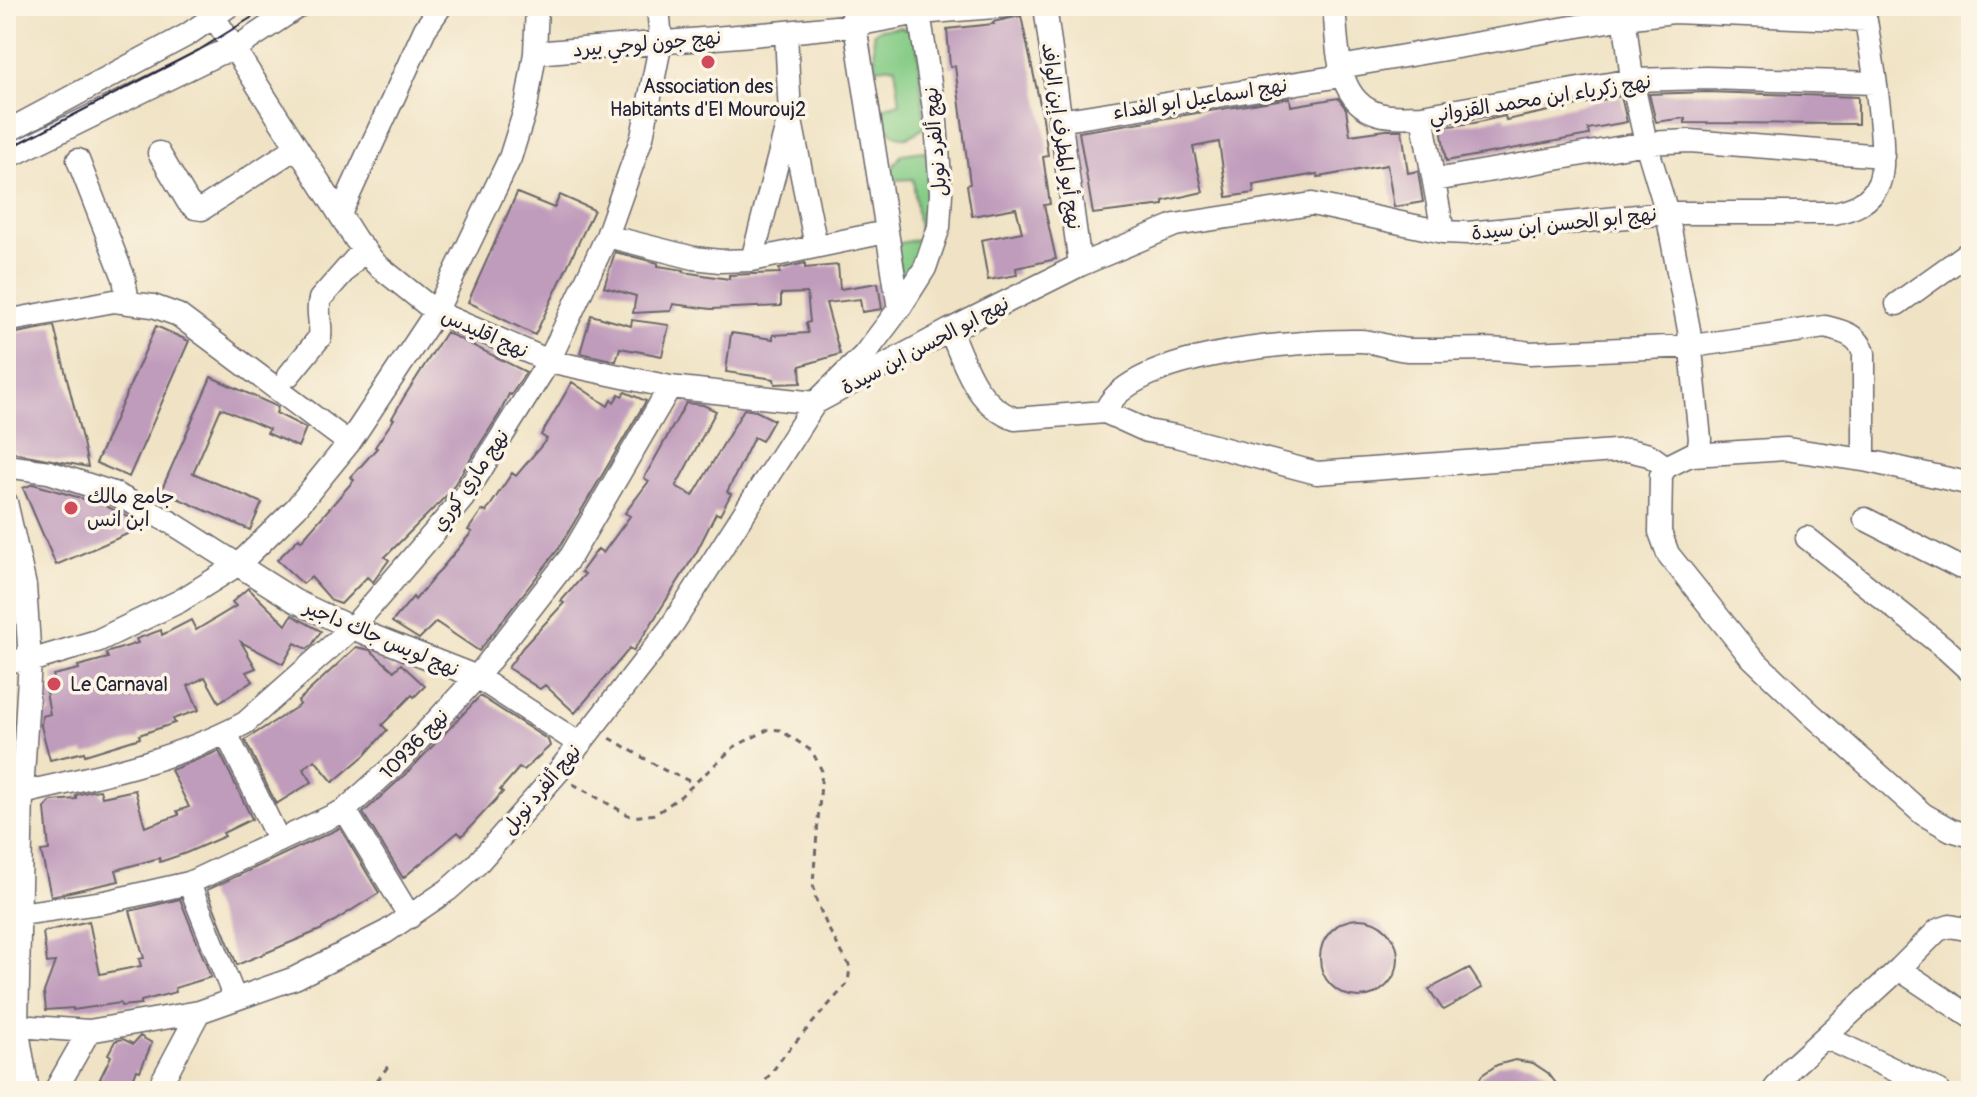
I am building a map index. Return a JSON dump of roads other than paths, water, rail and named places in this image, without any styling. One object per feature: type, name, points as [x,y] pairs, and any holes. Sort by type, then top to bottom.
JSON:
[{"type":"street","points":[[6,158],[218,54],[233,50],[299,6]]},
{"type":"street","points":[[341,212],[425,29],[441,6]]},
{"type":"street","points":[[6,660],[30,661],[97,641],[180,601],[239,564],[296,508],[349,443],[436,312],[510,158],[526,107],[535,53],[537,6]]},
{"type":"street","name":"نهج ماري كوري","points":[[22,793],[130,769],[245,723],[352,628],[463,498],[549,361],[607,236],[642,137],[661,41],[658,6]]},
{"type":"street","points":[[899,309],[854,15],[1007,6]]},
{"type":"street","name":"نهج أبو المطرف إبن الوافد","points":[[1045,6],[1080,265]]},
{"type":"street","points":[[1334,6],[1341,72]]},
{"type":"street","points":[[6,132],[187,35],[216,10]]},
{"type":"street","name":"نهج اقليدس","points":[[216,10],[233,50],[364,249],[405,290],[436,312],[549,361],[670,387],[815,403]]},
{"type":"street","name":"نهج ألفرد نوبل","points":[[17,1026],[89,1031],[199,1012],[295,978],[410,917],[476,865],[558,772],[670,628],[815,403],[864,355],[925,268],[939,227],[941,193],[936,122],[918,10]]},
{"type":"street","points":[[1624,12],[1632,80],[1646,143],[1667,213],[1692,346],[1700,439],[1700,447],[1693,455]]},
{"type":"street","name":"نهج اسماعيل ابو الفداء","points":[[1059,121],[1341,72],[1624,12],[1862,13]]},
{"type":"street","name":"نهج ابو الحسن ابن سيدة","points":[[815,403],[1080,265],[1175,225],[1312,204],[1443,232],[1468,233],[1667,213],[1834,213],[1854,209],[1868,199],[1879,182],[1883,156],[1875,83],[1862,13]]},
{"type":"street","name":"نهج جون لوجي بيرد","points":[[535,53],[786,32],[854,15]]},
{"type":"street","points":[[786,32],[790,116],[816,246]]},
{"type":"street","name":"نهج زكرياء ابن محمد القزواني","points":[[1341,72],[1351,93],[1376,113],[1393,116],[1422,116],[1632,80],[1707,78],[1875,83]]},
{"type":"street","points":[[752,260],[790,116]]},
{"type":"street","points":[[1422,116],[1443,232]]},
{"type":"street","points":[[1435,180],[1646,143],[1690,141],[1883,156]]},
{"type":"street","points":[[159,153],[188,202],[202,209],[297,147]]},
{"type":"street","points":[[78,160],[124,278],[128,303]]},
{"type":"street","points":[[607,236],[694,258],[720,261],[752,260],[886,232]]},
{"type":"street","points":[[289,375],[320,337],[317,308],[320,299],[364,249]]},
{"type":"street","points":[[1897,304],[1971,251]]},
{"type":"street","points":[[6,321],[114,301],[153,306],[178,315],[349,443]]},
{"type":"street","points":[[1105,412],[1109,401],[1123,389],[1168,367],[1246,349],[1324,341],[1365,341],[1405,350],[1511,349],[1530,353],[1692,346],[1825,327],[1843,331],[1862,345],[1864,460]]},
{"type":"street","points":[[950,330],[974,385],[983,398],[1002,415],[1015,419],[1105,412],[1147,431],[1317,473],[1628,450],[1649,455],[1666,467]]},
{"type":"street","name":"نهج 10936","points":[[20,914],[105,902],[189,883],[345,810],[400,760],[477,677],[571,556],[670,387]]},
{"type":"street","points":[[1971,484],[1864,460],[1786,449],[1693,455],[1666,467],[1659,486],[1662,543],[1749,655],[1894,791],[1923,814],[1951,830],[1971,836]]},
{"type":"street","name":"نهج لويس جاك داجير","points":[[6,466],[49,472],[113,493],[172,523],[295,601],[352,628],[477,677],[586,736]]},
{"type":"street","points":[[6,502],[25,586],[30,661],[22,793],[17,1026],[28,1091]]},
{"type":"street","points":[[1865,519],[1959,567],[1971,570]]},
{"type":"street","points":[[1807,538],[1971,672]]},
{"type":"street","points":[[226,733],[279,841]]},
{"type":"street","points":[[345,810],[410,917]]},
{"type":"street","points":[[189,883],[235,999]]},
{"type":"street","points":[[1773,1091],[1792,1067],[1944,926],[1971,930]]},
{"type":"street","points":[[1899,969],[1971,1017]]},
{"type":"street","points":[[157,1091],[199,1012]]},
{"type":"street","points":[[55,1091],[89,1031]]},
{"type":"street","points":[[1825,1037],[1939,1091]]},
{"type":"tram line","points":[[6,150],[199,50],[270,6]]},
{"type":"place","name":"Association des Habitants d'El Mourouj2","points":[[708,62]]},
{"type":"place","name":"جامع مالك ابن انس","points":[[71,508]]},
{"type":"place","name":"Le Carnaval","points":[[54,684]]}]
